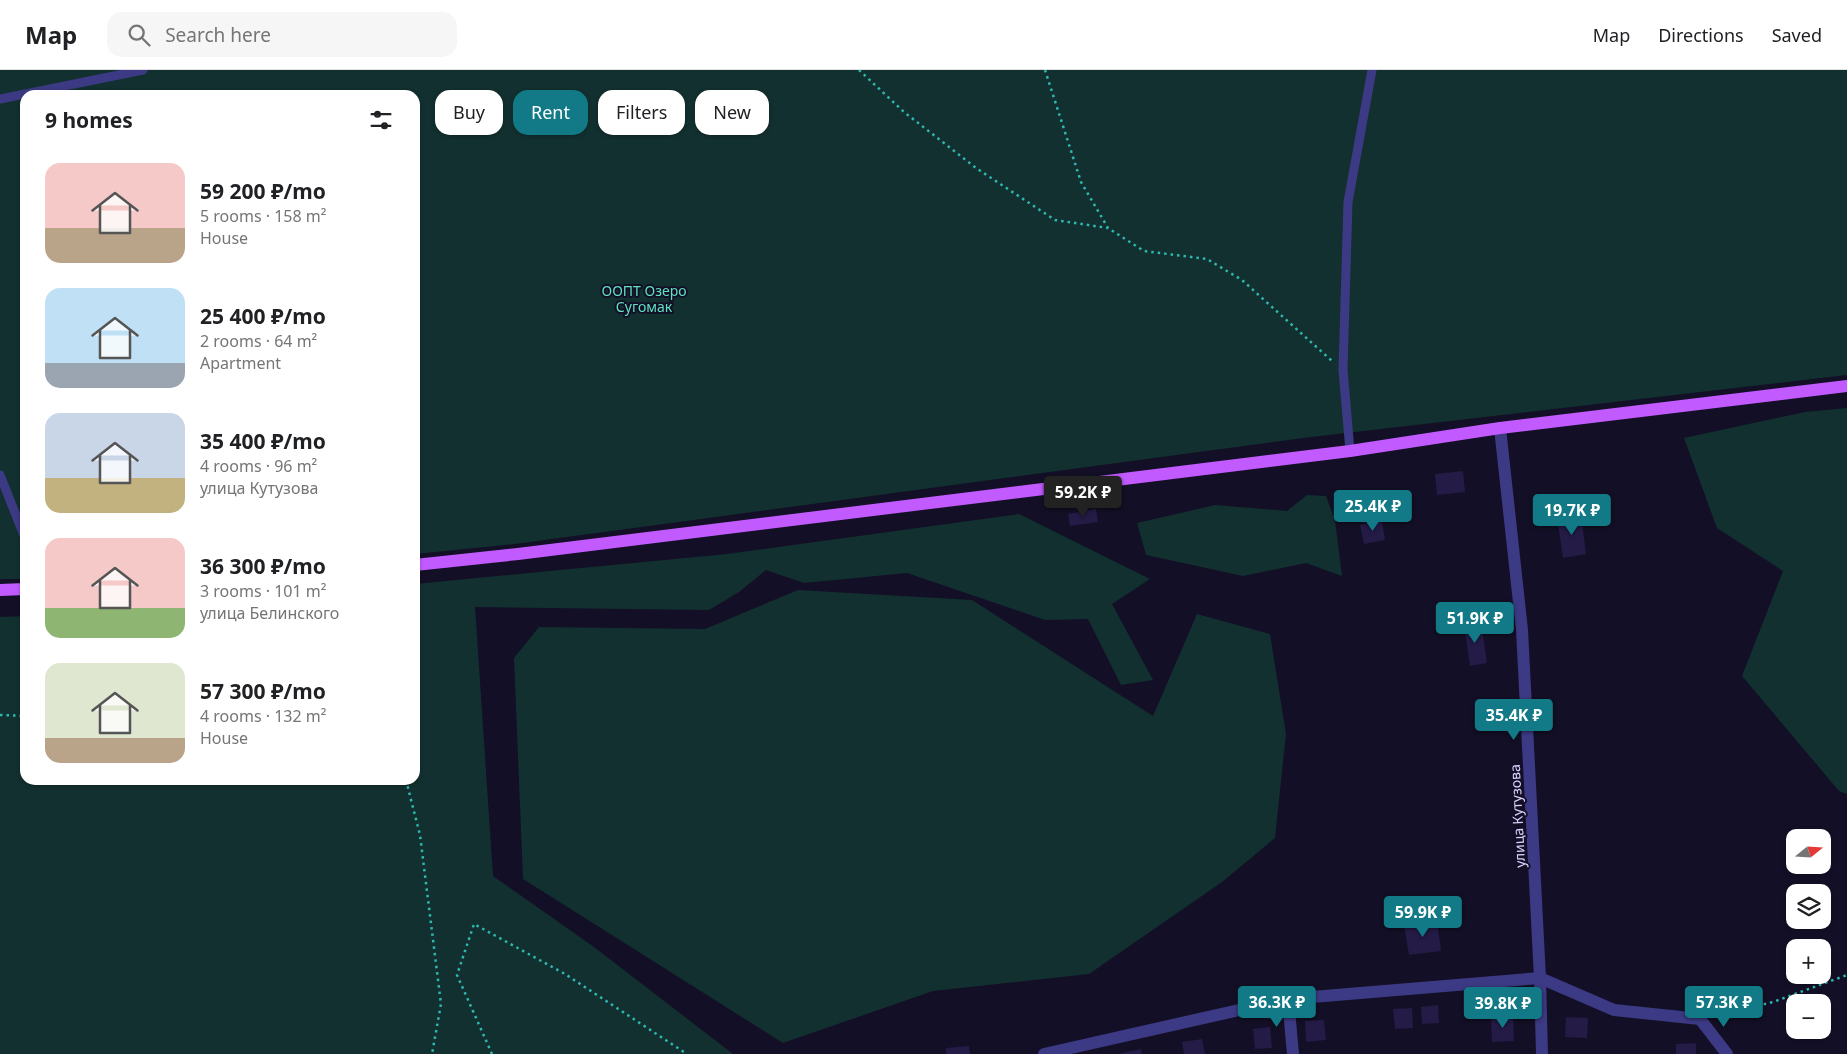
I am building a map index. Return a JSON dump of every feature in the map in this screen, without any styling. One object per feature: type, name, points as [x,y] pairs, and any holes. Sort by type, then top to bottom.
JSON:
[{"type":"main road","points":[[420,564],[1350,451],[1500,428],[1847,386]]},
{"type":"main road","points":[[0,590],[20,590]]},
{"type":"street","name":"улица Кутузова","points":[[1500,428],[1522,630],[1540,978],[1542,1054]]},
{"type":"street","points":[[1044,1054],[1288,999],[1540,978],[1614,1010],[1700,1019],[1728,1054]]},
{"type":"street","points":[[1288,999],[1293,1054]]},
{"type":"lane","points":[[44,90],[143,70]]},
{"type":"lane","points":[[1350,451],[1343,370],[1348,202],[1372,70]]},
{"type":"lane","points":[[0,99],[20,95]]},
{"type":"lane","points":[[0,475],[20,525]]},
{"type":"path","points":[[859,70],[904,112],[962,157],[1054,220],[1108,228],[1144,250],[1207,259],[1242,280],[1343,370]]},
{"type":"path","points":[[1045,70],[1081,182],[1108,228]]},
{"type":"path","points":[[0,715],[20,716]]},
{"type":"path","points":[[407,785],[420,835],[441,1004],[432,1054]]},
{"type":"path","points":[[492,1054],[457,975],[474,924],[564,974],[687,1054]]},
{"type":"path","points":[[1700,1019],[1774,1002],[1847,975]]},
{"type":"green space","name":"ООПТ Озеро Сугомак","points":[[0,70],[1847,70],[1847,375],[1303,438],[515,544],[420,554],[420,90],[20,90],[20,579],[0,579]]},
{"type":"green space","points":[[1847,408],[1847,794],[1839,791],[1742,676],[1783,571],[1717,528],[1684,438],[1805,412]]},
{"type":"green space","points":[[1307,495],[1326,496],[1335,520],[1342,576],[1306,563],[1243,576],[1146,555],[1137,523],[1215,505],[1287,511]]},
{"type":"green space","points":[[1019,514],[1150,579],[1112,604],[1153,680],[1121,685],[1088,619],[1045,620],[907,573],[804,583],[766,570],[739,592],[709,610],[475,607],[493,876],[594,947],[733,1054],[0,1054],[0,617],[20,616],[20,785],[420,785],[420,584],[727,554]]},
{"type":"green space","points":[[798,590],[972,600],[1153,716],[1197,614],[1270,634],[1286,734],[1275,838],[1222,882],[1089,974],[933,991],[783,1043],[523,879],[514,658],[539,627],[705,629]]},
{"type":"building","points":[[1463,471],[1465,492],[1437,495],[1435,474]]},
{"type":"building","points":[[1096,509],[1098,522],[1070,526],[1068,514]]},
{"type":"building","points":[[1581,514],[1586,554],[1563,558],[1557,517]]},
{"type":"building","points":[[1382,521],[1385,540],[1364,544],[1360,525]]},
{"type":"building","points":[[1481,623],[1487,663],[1470,666],[1464,625]]},
{"type":"building","points":[[1437,920],[1441,951],[1409,955],[1404,925]]},
{"type":"building","points":[[1438,1005],[1439,1023],[1422,1024],[1421,1007]]},
{"type":"building","points":[[1412,1008],[1413,1028],[1395,1029],[1393,1009]]},
{"type":"building","points":[[1513,1016],[1514,1041],[1492,1042],[1491,1017]]},
{"type":"building","points":[[1566,1017],[1588,1018],[1587,1038],[1565,1037]]},
{"type":"building","points":[[1324,1020],[1326,1040],[1306,1042],[1305,1021]]},
{"type":"building","points":[[1270,1027],[1272,1048],[1255,1049],[1253,1029]]},
{"type":"building","points":[[1202,1039],[1205,1054],[1184,1054],[1182,1042]]},
{"type":"building","points":[[1696,1043],[1696,1054],[1676,1054],[1676,1044]]},
{"type":"building","points":[[969,1046],[970,1054],[946,1054],[946,1048]]},
{"type":"building","points":[[1141,1049],[1142,1054],[1121,1054],[1121,1053]]}]
